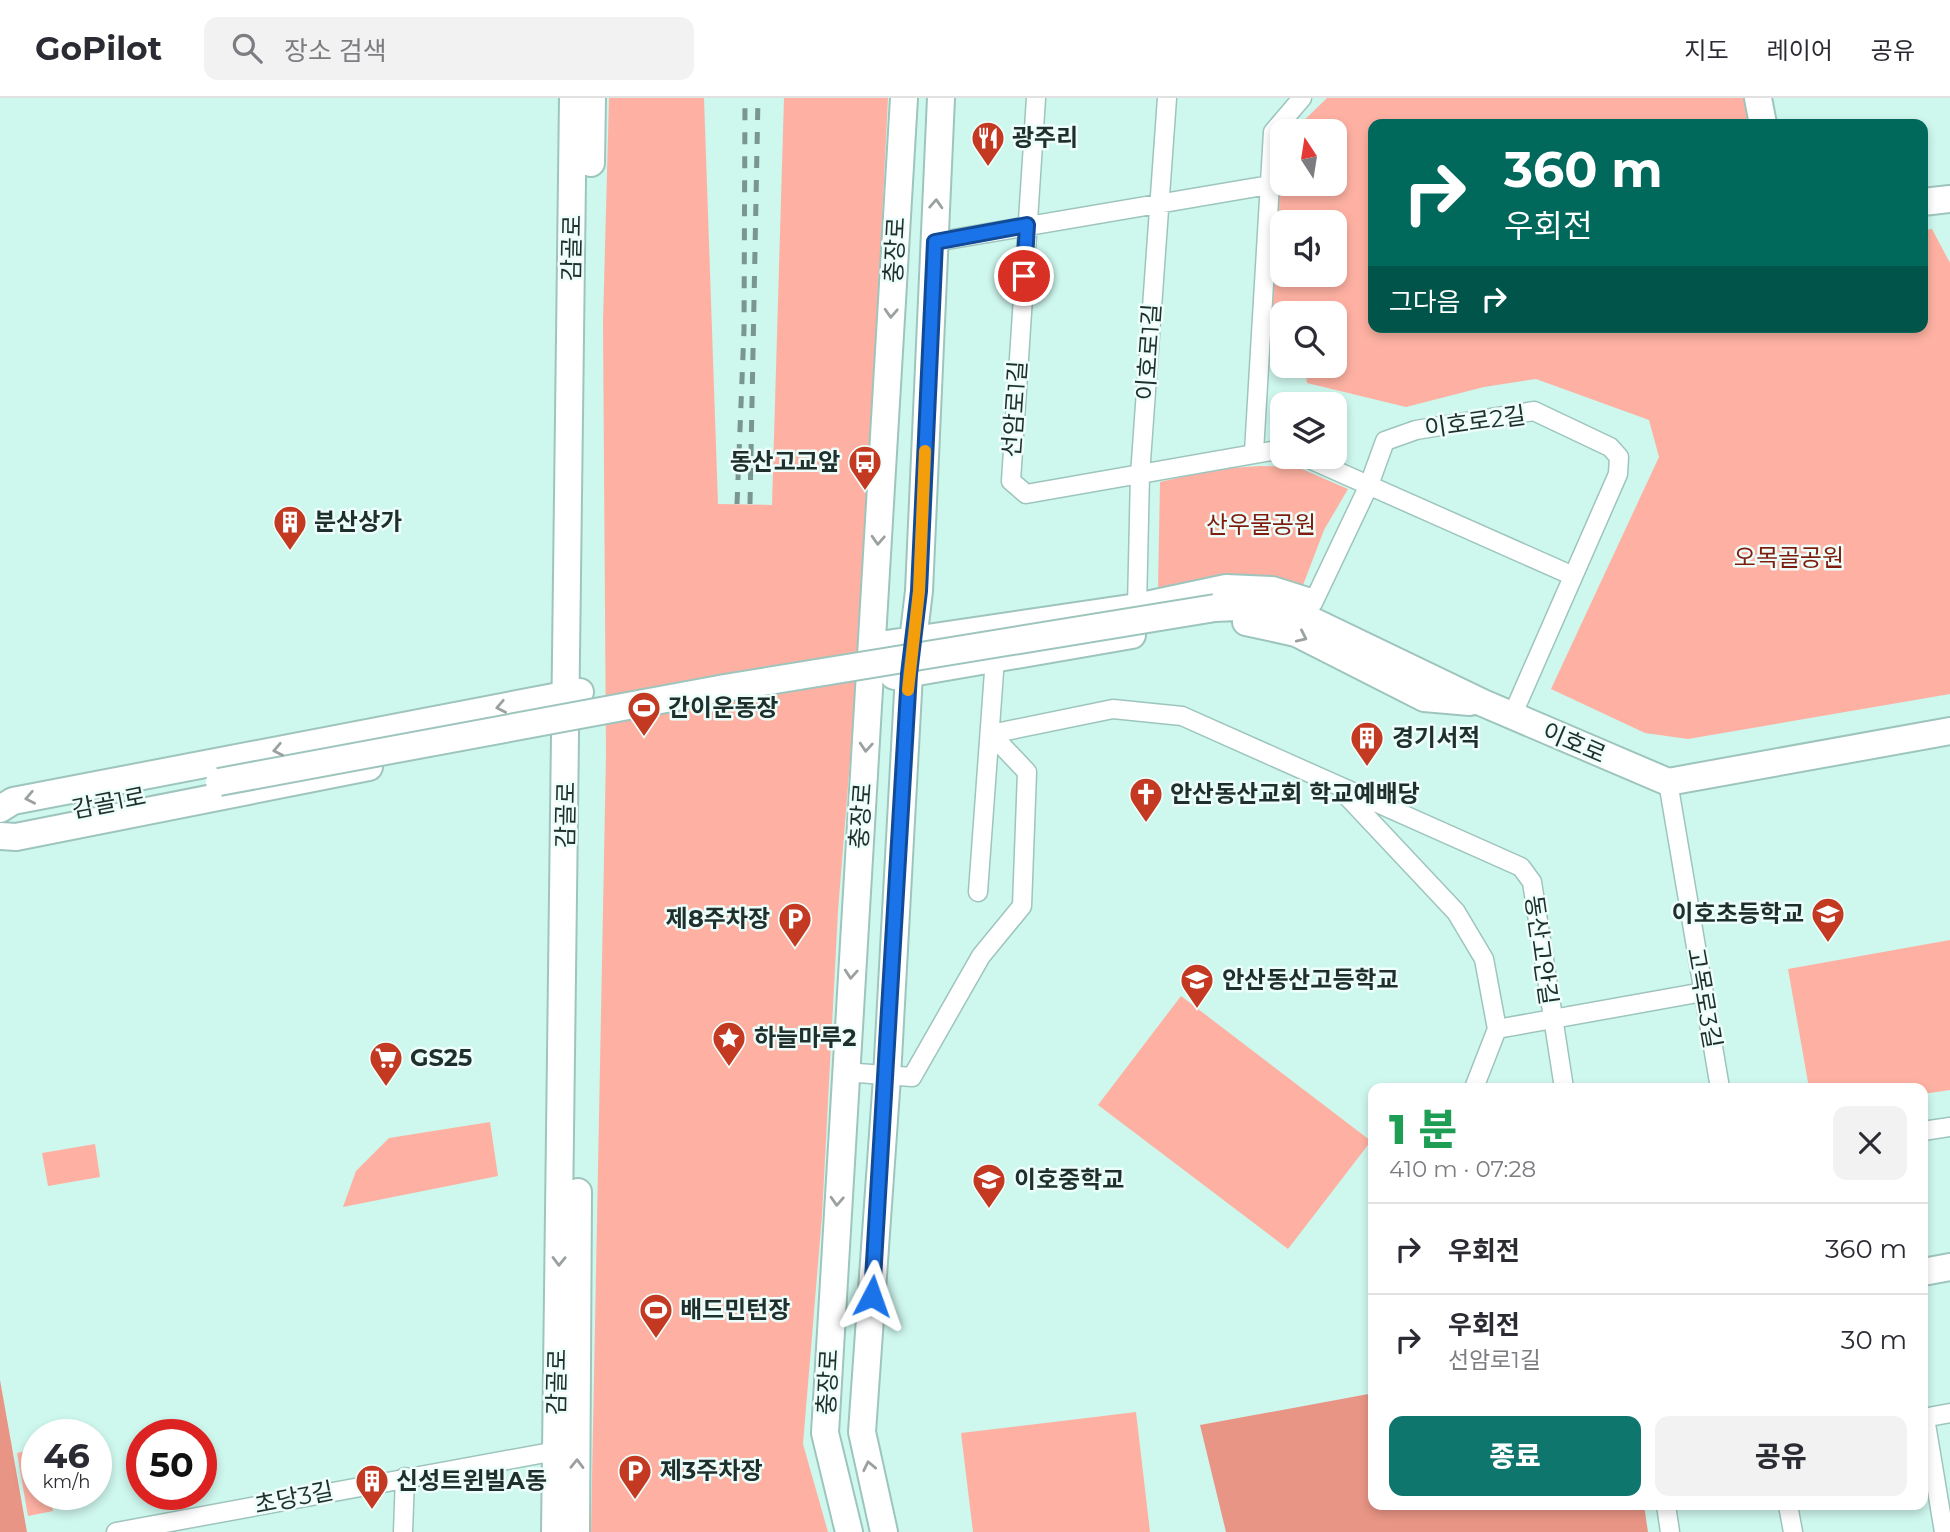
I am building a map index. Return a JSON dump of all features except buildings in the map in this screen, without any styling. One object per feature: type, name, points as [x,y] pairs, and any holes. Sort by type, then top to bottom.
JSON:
[{"type":"street","name":"감골로","points":[[573,98],[574,693]]},
{"type":"street","name":"감골로","points":[[555,1532],[573,727],[592,98]]},
{"type":"street","name":"충장로","points":[[849,1532],[825,1433],[844,1072],[873,646],[904,98]]},
{"type":"street","name":"충장로","points":[[884,1532],[862,1432],[887,1077],[909,674],[919,591],[941,98]]},
{"type":"street","name":"선암로1길","points":[[1036,98],[1011,481],[1026,494],[1270,450]]},
{"type":"street","name":"이호로1길","points":[[1137,607],[1140,475],[1167,98]]},
{"type":"street","points":[[1254,452],[1273,132],[1302,98]]},
{"type":"street","points":[[1758,98],[1762,119]]},
{"type":"street","points":[[935,242],[1269,185]]},
{"type":"street","points":[[1928,201],[1950,199]]},
{"type":"street","name":"이호로2길","points":[[1313,603],[1369,485],[1385,441],[1416,430],[1534,411],[1610,447],[1619,457],[1618,474],[1571,575],[1512,716]]},
{"type":"street","points":[[1332,469],[1571,575]]},
{"type":"street","points":[[873,646],[1137,607],[1226,588],[1272,590],[1313,603],[1453,672],[1483,703]]},
{"type":"street","name":"이호로","points":[[1215,608],[1256,606],[1298,614],[1483,703],[1668,782]]},
{"type":"street","name":"감골1로","points":[[0,825],[725,688],[1215,608]]},
{"type":"street","points":[[870,679],[1214,620],[1255,623],[1296,633],[1424,698],[1483,703]]},
{"type":"street","points":[[978,892],[995,658]]},
{"type":"street","points":[[0,809],[13,801],[574,693]]},
{"type":"street","name":"동산고안길","points":[[991,734],[1113,709],[1182,716],[1521,867],[1532,882],[1551,1021],[1563,1083]]},
{"type":"street","name":"감골로","points":[[573,727],[576,1532]]},
{"type":"street","points":[[0,836],[16,837],[573,727]]},
{"type":"street","points":[[1668,782],[1950,731]]},
{"type":"street","points":[[844,1072],[912,1077],[981,956],[1021,906],[1027,772],[991,734]]},
{"type":"street","name":"고목로3길","points":[[1668,782],[1719,1083]]},
{"type":"street","points":[[1341,789],[1455,912],[1484,959],[1497,1029],[1476,1083]]},
{"type":"street","points":[[1497,1029],[1703,992]]},
{"type":"street","points":[[1928,1130],[1950,1127]]},
{"type":"street","points":[[1928,1271],[1950,1267]]},
{"type":"street","points":[[1928,1417],[1950,1413]]},
{"type":"street","points":[[1928,1441],[1944,1532]]},
{"type":"street","name":"초당3길","points":[[116,1532],[556,1451]]},
{"type":"street","points":[[403,1532],[405,1477]]},
{"type":"street","points":[[1667,1510],[1670,1532]]},
{"type":"street","points":[[1789,1510],[1793,1532]]},
{"type":"green space","points":[[609,98],[704,98],[718,504],[772,505],[784,98],[888,98],[864,585],[838,911],[822,1216],[803,1444],[828,1532],[591,1532],[606,754],[603,323]]},
{"type":"green space","name":"오목골공원","points":[[1327,98],[1744,98],[1748,119],[1368,119],[1368,333],[1928,333],[1928,229],[1932,229],[1950,263],[1950,694],[1688,739],[1645,733],[1551,689],[1659,457],[1649,420],[1536,379],[1484,387],[1406,407],[1307,383],[1306,378],[1347,378],[1347,301],[1271,301],[1272,287],[1347,287],[1347,210],[1278,210],[1279,196],[1348,196],[1348,119],[1305,119]]},
{"type":"green space","name":"오목골공원","points":[[1270,308],[1270,346],[1267,345]]},
{"type":"green space","name":"산우물공원","points":[[1260,466],[1270,466],[1270,469],[1302,469],[1348,489],[1324,530],[1300,593],[1263,585],[1229,582],[1195,583],[1158,589],[1160,482],[1216,469]]},
{"type":"green space","points":[[1950,940],[1950,1090],[1928,1093],[1928,1083],[1808,1083],[1788,969]]},
{"type":"green space","points":[[1181,996],[1368,1139],[1368,1145],[1288,1249],[1098,1105]]},
{"type":"green space","points":[[490,1122],[498,1176],[343,1207],[356,1171],[389,1138]]},
{"type":"green space","points":[[95,1144],[100,1177],[48,1186],[42,1153]]},
{"type":"green space","points":[[1136,1412],[1150,1532],[973,1532],[961,1433]]},
{"type":"green space","points":[[21,1452],[21,1476],[17,1453]]},
{"type":"green space","points":[[27,1510],[53,1510],[53,1511],[28,1516]]},
{"type":"shaded area","points":[[0,1380],[27,1532],[0,1532]]},
{"type":"shaded area","points":[[1368,1394],[1368,1510],[1645,1510],[1648,1532],[1226,1532],[1200,1425]]},
{"type":"railway","points":[[737,504],[744,330],[745,98]]},
{"type":"railway","points":[[750,504],[758,98]]},
{"type":"slow traffic","points":[[908,690],[919,591],[925,451]]},
{"type":"place","name":"광주리","points":[[988,168]]},
{"type":"place","name":"동산고교앞","points":[[865,492]]},
{"type":"place","name":"분산상가","points":[[290,552]]},
{"type":"place","name":"간이운동장","points":[[644,738]]},
{"type":"place","name":"경기서적","points":[[1367,768]]},
{"type":"place","name":"안산동산교회 학교예배당","points":[[1146,824]]},
{"type":"place","name":"이호초등학교","points":[[1828,944]]},
{"type":"place","name":"제8주차장","points":[[795,949]]},
{"type":"place","name":"안산동산고등학교","points":[[1197,1010]]},
{"type":"place","name":"하늘마루2","points":[[729,1068]]},
{"type":"place","name":"GS25","points":[[386,1088]]},
{"type":"place","name":"이호중학교","points":[[989,1210]]},
{"type":"place","name":"배드민턴장","points":[[656,1340]]},
{"type":"place","name":"제3주차장","points":[[635,1501]]},
{"type":"place","name":"신성트윈빌A동","points":[[372,1511]]},
{"type":"route","points":[[872,1296],[909,674],[919,591],[935,242],[1027,225],[1024,276]]}]
